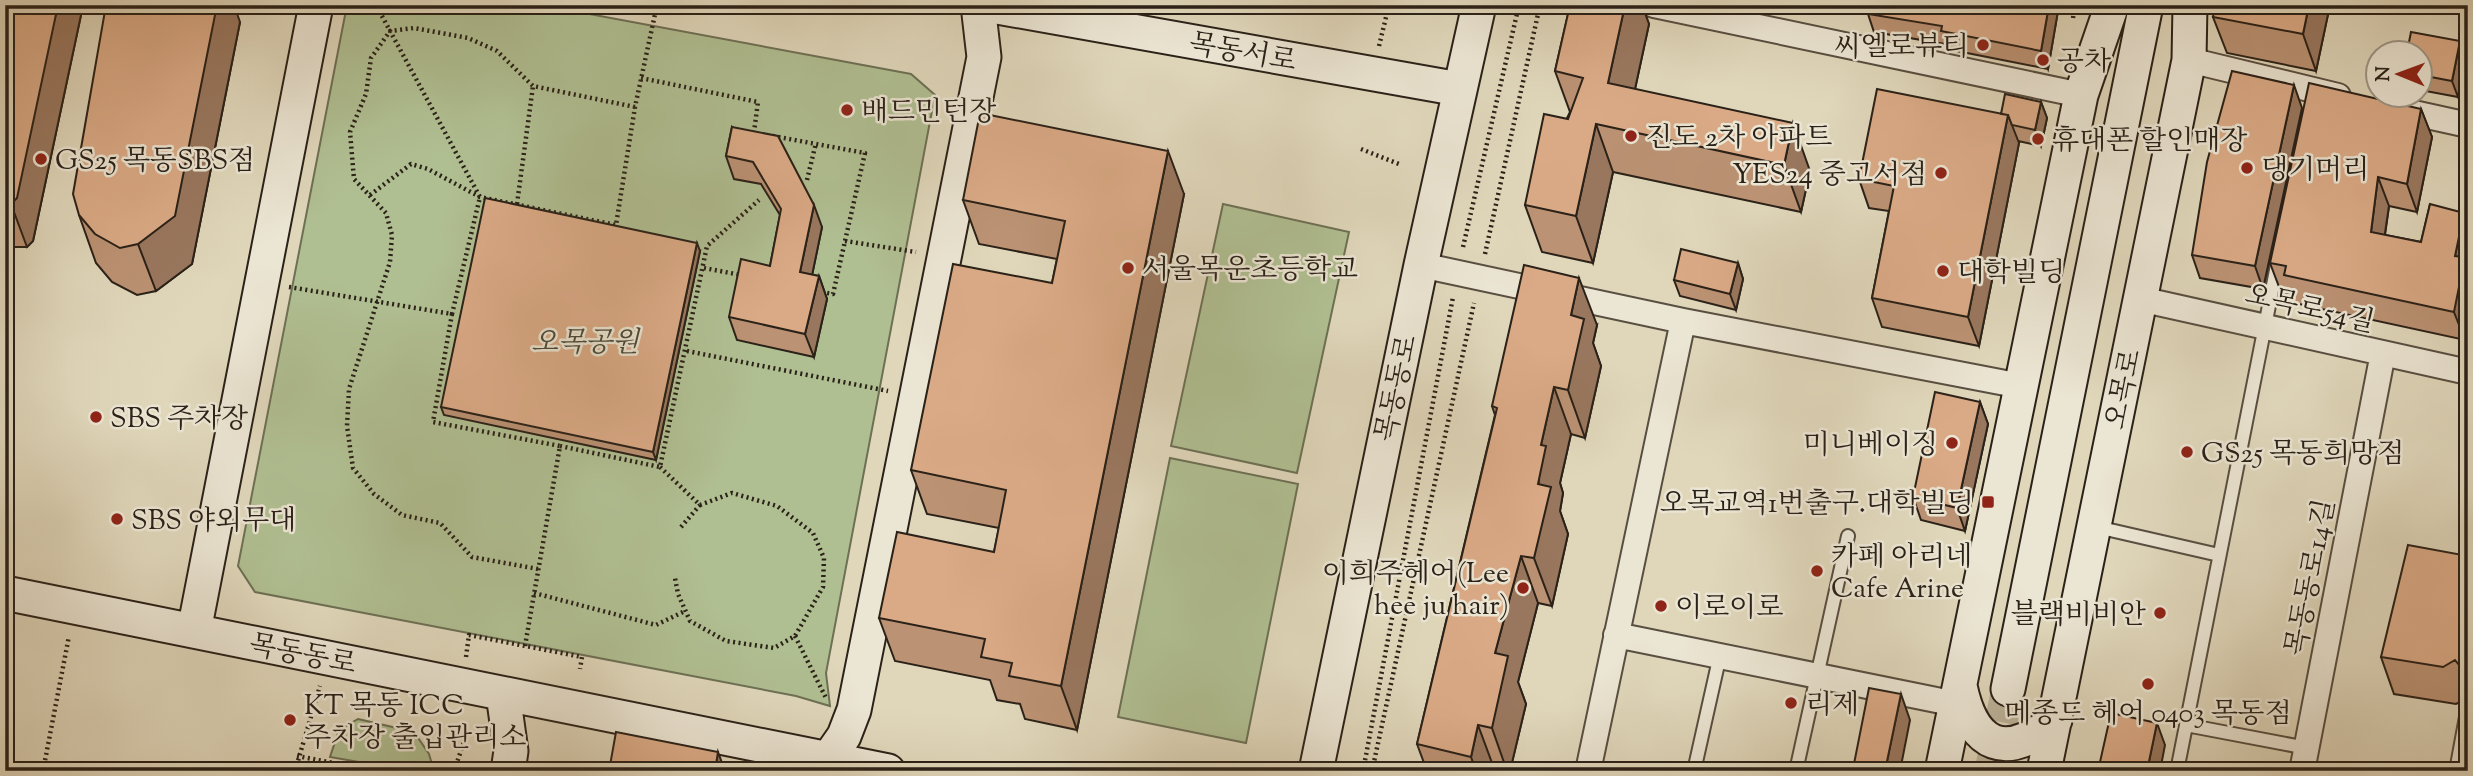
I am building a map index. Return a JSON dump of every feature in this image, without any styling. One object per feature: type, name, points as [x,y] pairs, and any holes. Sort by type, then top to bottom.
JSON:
[{"type":"main road","points":[[194,631],[316,5]]},
{"type":"main road","points":[[828,759],[844,736],[854,710],[917,397],[984,57],[978,5]]},
{"type":"main road","name":"목동서로","points":[[986,5],[1459,89]]},
{"type":"main road","name":"목동동로","points":[[1316,771],[1420,265],[1479,5]]},
{"type":"main road","points":[[1942,771],[2081,95],[2112,5]]},
{"type":"main road","name":"오목로","points":[[2008,689],[2146,5]]},
{"type":"main road","name":"오목로","points":[[2044,771],[2189,60],[2190,5]]},
{"type":"main road","name":"목동동로","points":[[5,593],[461,685],[780,755],[828,759],[888,771]]},
{"type":"main road","points":[[503,694],[511,751],[509,771]]},
{"type":"main road","points":[[1958,694],[1976,730],[1987,740],[2013,744],[2033,738],[2055,720]]},
{"type":"street","points":[[1654,5],[2081,95]]},
{"type":"street","points":[[2189,60],[2314,97],[2468,125]]},
{"type":"street","points":[[1420,265],[1683,321],[2021,386]]},
{"type":"street","name":"오목로54길","points":[[2140,299],[2468,372]]},
{"type":"street","points":[[1588,771],[1683,321]]},
{"type":"street","name":"목동동로14길","points":[[2305,759],[2383,353]]},
{"type":"street","points":[[1616,635],[1817,674],[1958,694]]},
{"type":"lane","points":[[2176,771],[2281,248]]},
{"type":"lane","points":[[2094,526],[2219,555]]},
{"type":"lane","points":[[1796,771],[1847,536]]},
{"type":"lane","points":[[1694,771],[1720,655]]},
{"type":"lane","points":[[2456,771],[2468,706]]},
{"type":"lane","points":[[2186,725],[2305,759]]},
{"type":"path","points":[[376,5],[480,197],[452,314],[433,422],[660,467],[700,505]]},
{"type":"path","points":[[616,225],[635,107],[657,5]]},
{"type":"path","points":[[1377,57],[1389,5]]},
{"type":"path","points":[[1372,771],[1469,275],[1472,198],[1519,5]]},
{"type":"path","points":[[1363,771],[1469,275],[1540,5]]},
{"type":"path","points":[[538,569],[472,558],[440,523],[402,515],[383,502],[353,468],[347,426],[349,389],[390,262],[392,234],[386,213],[354,178],[350,132],[366,94],[371,58],[390,31],[414,28],[468,37],[497,51],[533,86],[635,107]]},
{"type":"path","points":[[641,78],[758,102],[752,132],[865,153],[833,294],[807,289]]},
{"type":"path","points":[[517,204],[533,86]]},
{"type":"path","points":[[807,180],[816,144]]},
{"type":"path","points":[[1361,149],[1399,164]]},
{"type":"path","points":[[370,195],[411,164],[428,169],[480,197],[629,228]]},
{"type":"path","points":[[660,467],[708,246],[759,200]]},
{"type":"path","points":[[845,241],[906,251]]},
{"type":"path","points":[[694,243],[708,246]]},
{"type":"path","points":[[704,268],[743,276]]},
{"type":"path","points":[[290,287],[452,314]]},
{"type":"path","points":[[687,351],[882,390]]},
{"type":"path","points":[[511,430],[519,439]]},
{"type":"path","points":[[525,646],[560,446]]},
{"type":"path","points":[[675,579],[690,621],[726,641],[774,648],[795,636],[823,587],[824,558],[813,533],[777,506],[732,493],[700,505],[681,527]]},
{"type":"path","points":[[534,593],[656,625],[685,611]]},
{"type":"path","points":[[461,685],[469,635],[582,657],[580,669]]},
{"type":"path","points":[[43,771],[69,636]]},
{"type":"path","points":[[795,636],[830,706]]},
{"type":"path","points":[[295,771],[297,757],[329,658]]},
{"type":"path","points":[[454,771],[464,742]]},
{"type":"path","points":[[297,757],[376,771]]},
{"type":"green space","name":"오목공원","points":[[347,5],[541,5],[911,74],[935,95],[826,673],[830,706],[796,696],[255,592],[238,566]]},
{"type":"green space","points":[[1223,204],[1349,232],[1297,473],[1171,446]]},
{"type":"green space","points":[[1170,458],[1298,484],[1246,743],[1118,717]]},
{"type":"green space","points":[[358,719],[414,732],[429,754],[434,771],[411,771],[330,757],[339,730]]},
{"type":"building","points":[[5,5],[58,5],[17,198],[11,204],[5,204]]},
{"type":"building","points":[[106,5],[217,5],[175,216],[138,244],[120,248],[95,234],[79,215],[73,194]]},
{"type":"building","points":[[1570,5],[1625,5],[1608,83],[1793,123],[1784,165],[1596,124],[1576,216],[1525,205],[1544,114],[1568,119],[1583,78],[1555,71]]},
{"type":"building","points":[[1869,5],[1972,5],[2018,13],[2019,5],[2049,5],[2041,51],[1941,31],[1942,26],[1868,14]]},
{"type":"building","points":[[2215,5],[2309,5],[2303,34],[2213,17]]},
{"type":"building","points":[[2411,32],[2460,41],[2452,81],[2434,78],[2434,38],[2410,38]]},
{"type":"building","points":[[2232,71],[2294,85],[2255,266],[2192,255],[2207,162]]},
{"type":"building","points":[[2309,83],[2364,96],[2364,108],[2421,109],[2407,184],[2378,177],[2371,232],[2421,242],[2430,204],[2464,213],[2455,256],[2465,257],[2454,312],[2284,275],[2286,266],[2270,263]]},
{"type":"building","name":"대학빌딩","points":[[1877,89],[2008,115],[1968,317],[1872,298],[1894,186],[1859,179]]},
{"type":"building","points":[[2005,94],[2041,102],[2035,130],[2012,125],[2008,115],[2001,114]]},
{"type":"building","points":[[980,113],[1168,151],[1061,686],[1009,676],[1012,663],[981,657],[985,639],[879,618],[897,532],[994,552],[1006,490],[911,470],[953,264],[1052,283],[1065,221],[963,200]]},
{"type":"building","points":[[732,127],[778,136],[814,205],[800,272],[819,276],[805,334],[729,317],[741,259],[770,266],[781,209],[753,162],[726,156]]},
{"type":"building","points":[[485,198],[697,243],[653,452],[441,407]]},
{"type":"building","points":[[1681,249],[1738,263],[1730,294],[1674,280]]},
{"type":"building","points":[[1524,265],[1579,278],[1571,315],[1584,319],[1568,390],[1554,387],[1541,445],[1546,446],[1538,484],[1551,487],[1534,558],[1521,556],[1495,653],[1508,656],[1492,728],[1478,725],[1471,757],[1417,744],[1497,408],[1492,406]]},
{"type":"building","points":[[1935,392],[1980,402],[1957,508],[1913,497]]},
{"type":"building","points":[[2408,545],[2468,556],[2468,670],[2463,670],[2455,660],[2443,667],[2381,657]]},
{"type":"building","points":[[1869,688],[1901,694],[1885,771],[1845,771],[1846,768],[1853,769]]},
{"type":"building","points":[[2111,713],[2157,723],[2147,771],[2098,771]]},
{"type":"building","points":[[616,732],[718,752],[715,771],[609,771]]},
{"type":"tunnel","points":[[1991,771],[2008,689]]},
{"type":"place","name":"씨엘로뷰티","points":[[1983,45]]},
{"type":"place","name":"공차","points":[[2043,60]]},
{"type":"place","name":"배드민턴장","points":[[847,110]]},
{"type":"place","name":"진도 2차 아파트","points":[[1631,136]]},
{"type":"place","name":"휴대폰 할인매장","points":[[2038,139]]},
{"type":"place","name":"GS25 목동SBS점","points":[[41,159]]},
{"type":"place","name":"댕기머리","points":[[2247,168]]},
{"type":"place","name":"YES24 중고서점","points":[[1941,173]]},
{"type":"place","name":"서울목운초등학교","points":[[1128,268]]},
{"type":"place","name":"대학빌딩","points":[[1943,271]]},
{"type":"place","name":"SBS 주차장","points":[[96,417]]},
{"type":"place","name":"미니베이징","points":[[1952,443]]},
{"type":"place","name":"GS25 목동희망점","points":[[2187,452]]},
{"type":"place","name":"오목교역1번출구.대학빌딩","points":[[1988,502]]},
{"type":"place","name":"SBS 야외무대","points":[[117,519]]},
{"type":"place","name":"카페 아리네 Cafe Arine","points":[[1817,571]]},
{"type":"place","name":"이희주헤어(Lee hee ju hair)","points":[[1523,588]]},
{"type":"place","name":"이로이로","points":[[1661,606]]},
{"type":"place","name":"블랙비비안","points":[[2160,613]]},
{"type":"place","name":"메종드 헤어 0403 목동점","points":[[2148,684]]},
{"type":"place","name":"리제","points":[[1791,703]]},
{"type":"place","name":"KT 목동 ICC 주차장 출입관리소","points":[[290,720]]}]
